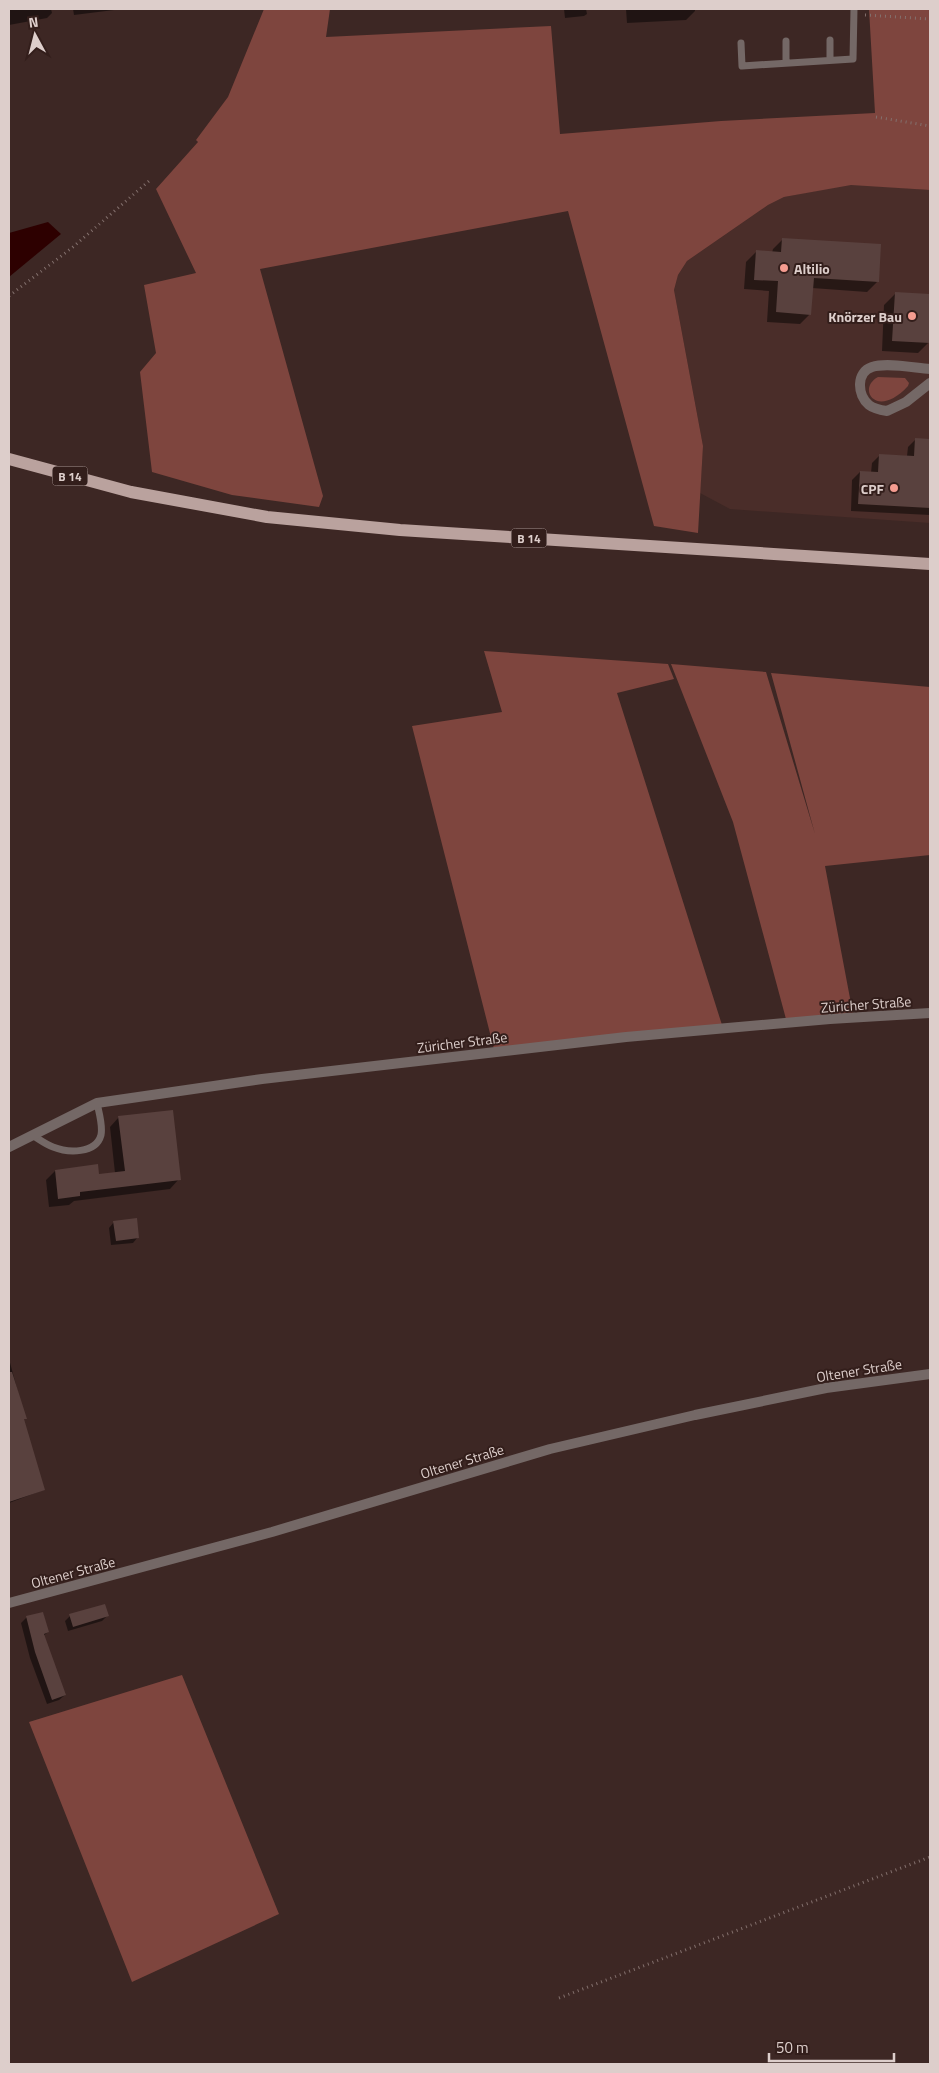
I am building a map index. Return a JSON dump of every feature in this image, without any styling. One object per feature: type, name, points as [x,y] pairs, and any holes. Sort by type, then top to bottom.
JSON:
[{"type":"main road","name":"B 14","points":[[9,458],[131,492],[267,517],[400,530],[930,564]]},
{"type":"street","points":[[930,369],[882,365],[871,367],[862,373],[860,382],[864,400],[870,406],[887,411],[906,402],[930,383]]},
{"type":"street","name":"Züricher Straße","points":[[9,1147],[97,1103],[262,1079],[626,1037],[821,1020],[930,1013]]},
{"type":"street","name":"Oltener Straße","points":[[9,1603],[272,1532],[550,1450],[695,1415],[826,1388],[930,1374]]},
{"type":"lane","points":[[741,43],[742,66],[853,59],[854,12]]},
{"type":"lane","points":[[830,40],[830,60]]},
{"type":"lane","points":[[786,41],[786,63]]},
{"type":"lane","points":[[32,1135],[46,1144],[62,1149],[91,1148],[98,1142],[101,1133],[97,1103]]},
{"type":"path","points":[[854,12],[930,19]]},
{"type":"path","points":[[876,117],[930,126]]},
{"type":"path","points":[[9,296],[73,247],[149,181]]},
{"type":"path","points":[[559,1998],[930,1857]]},
{"type":"shaded area","points":[[264,9],[330,9],[326,37],[551,26],[560,134],[721,121],[875,113],[869,9],[930,9],[930,190],[851,185],[784,197],[768,205],[687,261],[678,275],[674,290],[703,446],[698,533],[654,526],[568,211],[260,269],[323,496],[319,507],[232,495],[152,472],[140,372],[156,353],[144,285],[196,273],[156,189],[198,142],[196,140],[228,97]]},
{"type":"shaded area","points":[[851,184],[930,190],[930,523],[730,509],[700,493],[703,446],[674,290],[678,275],[687,261],[768,205],[784,197]]},
{"type":"shaded area","points":[[48,222],[61,234],[9,277],[9,233]]},
{"type":"shaded area","points":[[878,377],[905,378],[909,383],[897,396],[887,401],[879,401],[873,399],[869,388]]},
{"type":"shaded area","points":[[484,651],[668,664],[674,679],[617,693],[722,1025],[494,1049],[412,726],[502,712]]},
{"type":"shaded area","points":[[671,664],[766,672],[815,834],[771,673],[930,687],[930,855],[825,866],[853,1014],[786,1019],[733,822]]},
{"type":"shaded area","points":[[182,1675],[279,1914],[132,1982],[29,1722]]},
{"type":"building","name":"Altilio","points":[[782,238],[881,244],[879,282],[814,278],[811,315],[776,312],[778,281],[754,280],[756,250],[781,252]]},
{"type":"building","name":"Knörzer Bau","points":[[895,292],[930,294],[930,343],[892,341]]},
{"type":"building","name":"CPF","points":[[915,438],[930,439],[930,508],[858,504],[860,471],[878,472],[879,454],[914,456]]},
{"type":"building","points":[[173,1110],[181,1180],[80,1192],[80,1196],[58,1199],[55,1170],[98,1164],[99,1174],[125,1171],[118,1116]]},
{"type":"building","points":[[137,1218],[139,1238],[116,1241],[113,1221]]},
{"type":"building","points":[[9,1372],[12,1372],[27,1419],[24,1419],[45,1490],[9,1502]]},
{"type":"building","points":[[105,1604],[109,1616],[73,1627],[69,1614]]},
{"type":"building","points":[[43,1612],[49,1632],[44,1634],[66,1695],[52,1700],[35,1652],[26,1616]]},
{"type":"place","name":"Altilio","points":[[784,268]]},
{"type":"place","name":"Knörzer Bau","points":[[912,316]]},
{"type":"place","name":"CPF","points":[[894,488]]}]
